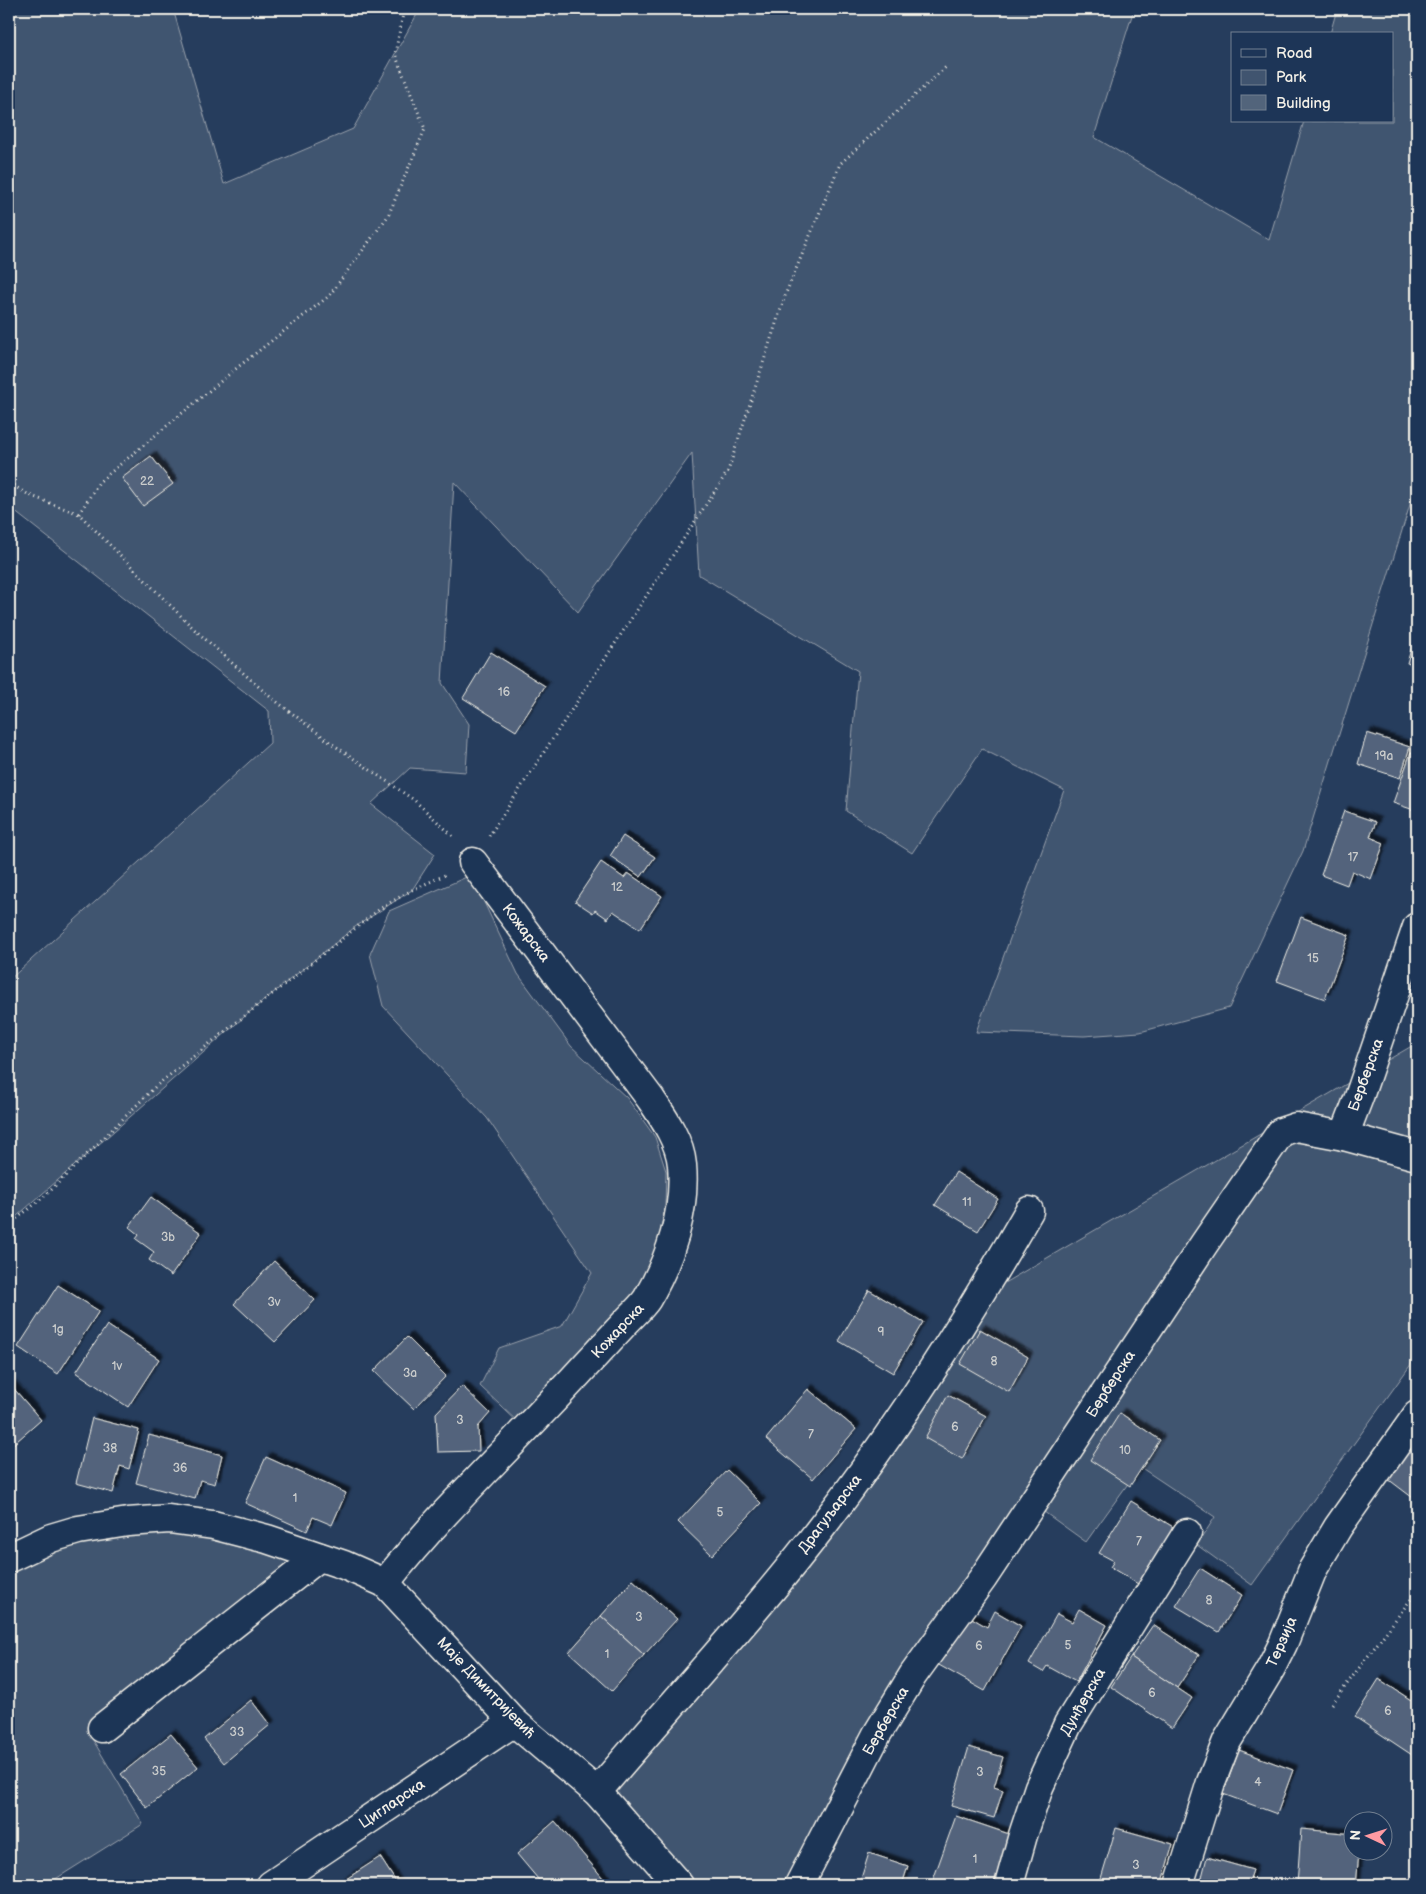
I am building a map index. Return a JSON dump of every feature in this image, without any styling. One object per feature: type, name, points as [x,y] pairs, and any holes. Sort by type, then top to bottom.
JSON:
[{"type":"street","name":"Кожарска","points":[[385,1583],[407,1555],[458,1498],[536,1419],[645,1301],[661,1274],[675,1233],[681,1200],[682,1164],[671,1130],[650,1098],[473,862]]},
{"type":"street","name":"Берберска","points":[[799,1885],[877,1734],[913,1675],[983,1578],[1204,1244],[1281,1132],[1296,1126],[1344,1136],[1417,927]]},
{"type":"street","points":[[1344,1136],[1417,1156]]},
{"type":"street","name":"Драгуљарска","points":[[597,1792],[740,1627],[824,1524],[940,1359],[980,1297],[1029,1212]]},
{"type":"street","name":"Терзија","points":[[1179,1885],[1211,1782],[1227,1741],[1271,1668],[1283,1644],[1313,1569],[1338,1527],[1417,1415]]},
{"type":"street","name":"Маје Димитријевић","points":[[9,1558],[32,1546],[78,1530],[169,1518],[213,1525],[258,1536],[344,1565],[385,1583],[514,1722],[597,1792],[668,1882]]},
{"type":"street","name":"Дунђерска","points":[[1009,1885],[1039,1787],[1068,1724],[1187,1532]]},
{"type":"street","points":[[102,1728],[319,1557]]},
{"type":"street","name":"Цигларска","points":[[270,1885],[514,1722]]},
{"type":"path","points":[[79,514],[99,482],[238,367],[329,296],[388,216],[425,129],[395,54],[404,9]]},
{"type":"path","points":[[9,1225],[46,1195],[156,1086],[356,927],[381,908],[412,890],[473,862],[524,780],[728,471],[786,293],[840,164],[947,66]]},
{"type":"path","points":[[9,483],[29,495],[79,514],[194,629],[268,696],[331,743],[414,800],[451,832],[473,862]]},
{"type":"path","points":[[1332,1704],[1417,1591]]},
{"type":"green space","points":[[9,9],[173,9],[224,184],[353,129],[420,9],[1134,9],[1094,137],[1269,240],[1304,122],[1394,122],[1394,32],[1331,32],[1337,9],[1417,9],[1417,482],[1303,851],[1229,1008],[1140,1032],[1084,1036],[976,1032],[1064,790],[982,749],[912,853],[846,811],[858,671],[699,575],[692,453],[578,612],[454,482],[442,683],[469,724],[466,772],[410,768],[371,804],[435,854],[412,890],[355,927],[252,1010],[9,1223],[9,980],[270,743],[269,711],[9,507]]},
{"type":"green space","points":[[471,875],[518,974],[571,1046],[627,1098],[655,1137],[666,1171],[665,1206],[659,1240],[645,1280],[629,1308],[523,1427],[480,1386],[499,1348],[562,1326],[592,1273],[487,1118],[383,1006],[370,954],[389,911]]},
{"type":"green space","points":[[1417,1043],[1417,1356],[1252,1585],[1197,1545],[1215,1517],[1140,1467],[1086,1542],[1033,1504],[798,1885],[679,1885],[597,1792],[823,1525],[980,1297]]},
{"type":"green space","points":[[128,1522],[319,1557],[87,1730],[143,1824],[46,1885],[9,1885],[9,1543]]},
{"type":"building","points":[[151,456],[173,484],[143,506],[122,478]]},
{"type":"building","points":[[1417,628],[1417,667],[1407,663]]},
{"type":"building","points":[[491,652],[545,686],[516,731],[463,698]]},
{"type":"building","points":[[1367,733],[1410,747],[1400,778],[1358,764]]},
{"type":"building","points":[[1411,752],[1417,754],[1417,811],[1393,803]]},
{"type":"building","points":[[1344,811],[1376,822],[1370,837],[1384,843],[1371,879],[1352,871],[1347,885],[1321,875]]},
{"type":"building","points":[[623,836],[655,857],[641,877],[610,856]]},
{"type":"building","points":[[601,862],[624,878],[628,873],[662,896],[640,929],[613,911],[608,919],[595,910],[593,913],[575,901]]},
{"type":"building","points":[[1301,917],[1349,935],[1325,999],[1277,981]]},
{"type":"building","points":[[956,1172],[998,1199],[978,1231],[935,1205]]},
{"type":"building","points":[[151,1197],[201,1233],[171,1276],[149,1260],[154,1252],[136,1239],[139,1235],[129,1227]]},
{"type":"building","points":[[274,1261],[315,1300],[275,1342],[234,1304]]},
{"type":"building","points":[[58,1285],[99,1311],[58,1374],[18,1347]]},
{"type":"building","points":[[869,1290],[923,1322],[893,1373],[839,1341]]},
{"type":"building","points":[[107,1325],[159,1359],[128,1407],[76,1372]]},
{"type":"building","points":[[980,1329],[1028,1357],[1009,1392],[960,1364]]},
{"type":"building","points":[[407,1337],[446,1376],[414,1409],[374,1371]]},
{"type":"building","points":[[9,1383],[41,1420],[9,1448]]},
{"type":"building","points":[[462,1386],[490,1413],[478,1427],[479,1451],[438,1452],[436,1413]]},
{"type":"building","points":[[808,1389],[856,1429],[813,1479],[766,1439]]},
{"type":"building","points":[[948,1395],[986,1416],[962,1459],[925,1438]]},
{"type":"building","points":[[1120,1413],[1160,1440],[1130,1486],[1090,1460]]},
{"type":"building","points":[[92,1418],[139,1430],[129,1469],[120,1466],[113,1493],[76,1483]]},
{"type":"building","points":[[149,1435],[222,1455],[215,1484],[200,1480],[195,1499],[136,1483]]},
{"type":"building","points":[[1417,1439],[1417,1501],[1388,1479]]},
{"type":"building","points":[[266,1457],[346,1493],[332,1525],[313,1517],[307,1531],[245,1503]]},
{"type":"building","points":[[727,1470],[761,1503],[712,1555],[678,1522]]},
{"type":"building","points":[[1131,1501],[1178,1530],[1143,1587],[1110,1567],[1114,1561],[1099,1553]]},
{"type":"building","points":[[1200,1568],[1242,1595],[1219,1632],[1176,1606]]},
{"type":"building","points":[[633,1580],[677,1619],[644,1655],[601,1616]]},
{"type":"building","points":[[1079,1609],[1107,1625],[1076,1682],[1047,1666],[1043,1672],[1029,1664],[1057,1614],[1072,1622]]},
{"type":"building","points":[[995,1611],[1021,1626],[985,1691],[937,1664],[965,1614],[987,1627]]},
{"type":"building","points":[[601,1616],[644,1655],[612,1691],[569,1652]]},
{"type":"building","points":[[1153,1625],[1199,1655],[1177,1688],[1131,1657]]},
{"type":"building","points":[[1131,1657],[1192,1698],[1172,1728],[1111,1687]]},
{"type":"building","points":[[1379,1679],[1417,1704],[1417,1747],[1412,1755],[1355,1717]]},
{"type":"building","points":[[251,1700],[270,1725],[224,1763],[204,1739]]},
{"type":"building","points":[[171,1734],[198,1767],[147,1808],[121,1774]]},
{"type":"building","points":[[969,1747],[1003,1757],[994,1787],[1003,1790],[994,1818],[951,1806]]},
{"type":"building","points":[[1239,1750],[1293,1770],[1277,1814],[1223,1794]]},
{"type":"building","points":[[956,1816],[1018,1837],[1001,1885],[946,1885],[933,1880]]},
{"type":"building","points":[[555,1821],[608,1884],[543,1885],[517,1854]]},
{"type":"building","points":[[1116,1828],[1173,1844],[1161,1885],[1099,1885]]},
{"type":"building","points":[[1301,1829],[1344,1833],[1344,1862],[1358,1862],[1356,1885],[1297,1885]]},
{"type":"building","points":[[869,1853],[908,1866],[902,1885],[859,1885]]},
{"type":"building","points":[[380,1857],[398,1885],[341,1885],[340,1883]]},
{"type":"building","points":[[1207,1857],[1253,1870],[1248,1885],[1200,1885]]}]
